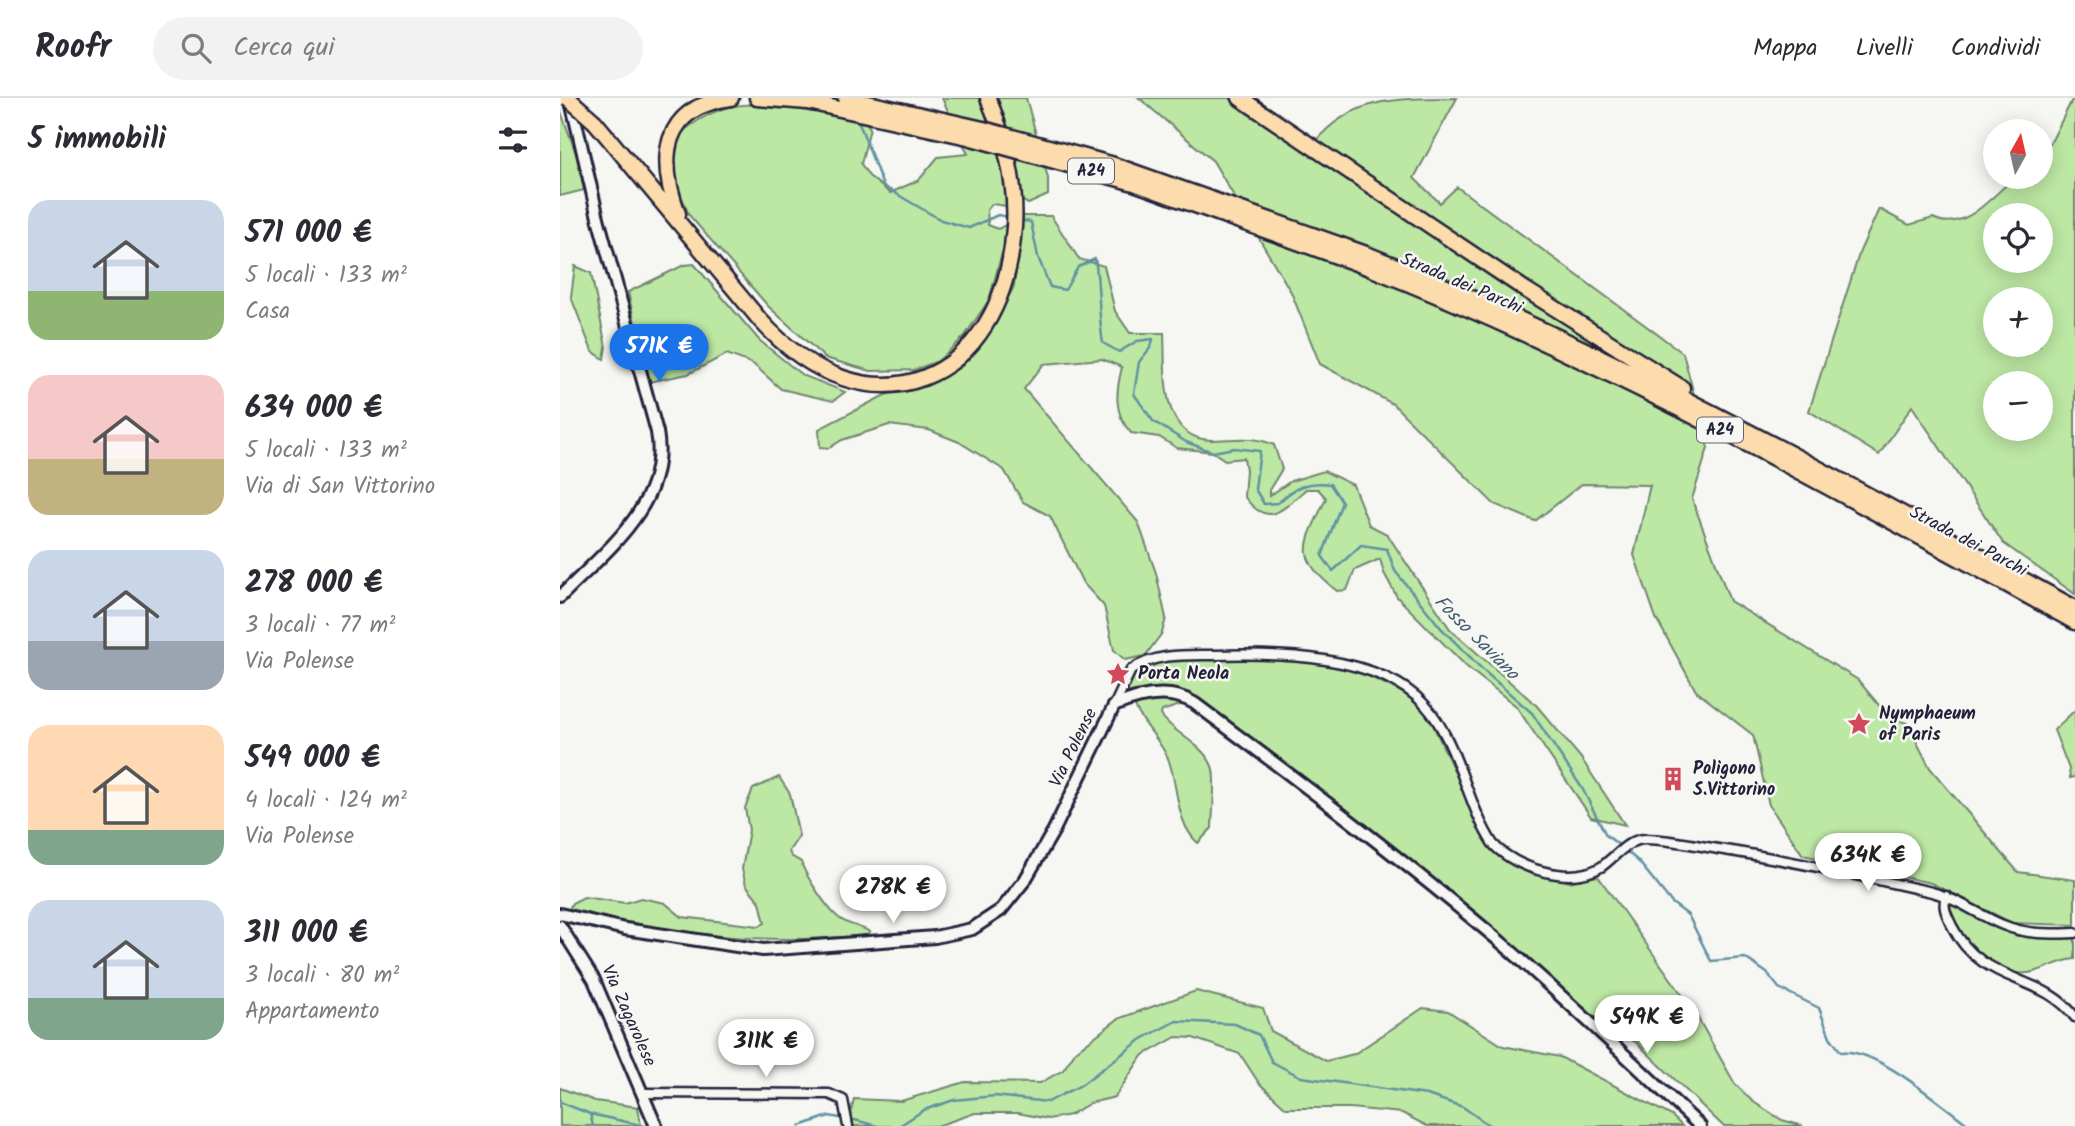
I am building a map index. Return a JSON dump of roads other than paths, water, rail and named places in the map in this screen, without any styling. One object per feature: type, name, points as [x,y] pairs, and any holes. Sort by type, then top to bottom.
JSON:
[{"type":"highway","points":[[569,98],[595,122],[760,320],[786,347],[827,374],[868,386],[893,386],[917,380],[960,356],[991,311],[1010,254],[1014,226],[1013,192],[1007,153],[988,98]]},
{"type":"highway","points":[[682,225],[665,171],[669,140],[691,113],[715,101],[731,98]]},
{"type":"highway","points":[[757,98],[808,102]]},
{"type":"highway","name":"Strada dei Parchi","points":[[786,98],[968,137],[1116,178],[1368,261],[1646,391],[2070,612]]},
{"type":"highway","name":"Strada dei Parchi","points":[[846,98],[977,128],[1114,165],[1191,190],[1539,327],[1775,446],[2070,612]]},
{"type":"highway","points":[[1240,98],[1534,296],[1775,446]]},
{"type":"street","points":[[560,597],[642,510],[653,489],[660,463],[657,432],[601,231],[569,98]]},
{"type":"street","points":[[1114,706],[1131,670],[1167,657],[1280,654],[1348,665],[1408,691],[1428,708],[1443,733],[1485,831],[1498,849],[1537,869],[1566,875],[1592,871],[1634,841],[1660,840],[1758,855],[1946,896],[2018,930],[2075,933]]},
{"type":"street","name":"Via Polense","points":[[560,914],[625,929],[768,950],[935,937],[972,929],[1001,910],[1026,880],[1050,839],[1114,706],[1138,697],[1160,694],[1179,696],[1194,703],[1319,797],[1485,929],[1573,1006],[1700,1126]]},
{"type":"street","points":[[1946,896],[1945,912],[1963,946],[1973,957],[2061,1003],[2075,1017]]},
{"type":"street","name":"Via Zagarolese","points":[[560,926],[594,980],[656,1126]]},
{"type":"street","points":[[643,1093],[829,1094],[843,1100],[848,1126]]},
{"type":"waterway","name":"Fosso Saviano","points":[[858,120],[883,186],[941,220],[969,228],[998,215],[1009,217]]},
{"type":"waterway","name":"Fosso Saviano","points":[[1019,220],[1031,222],[1038,257],[1050,287],[1065,290],[1078,267],[1095,259],[1103,343],[1119,352],[1137,341],[1153,339],[1151,347],[1139,362],[1134,394],[1153,421],[1186,442],[1213,452],[1234,448],[1260,451],[1255,489],[1264,504],[1278,503],[1296,489],[1308,484],[1330,484],[1342,502],[1322,556],[1333,571],[1361,545],[1387,549],[1395,571],[1441,628],[1532,713],[1582,788],[1606,835],[1620,846]]},
{"type":"waterway","name":"Fosso Saviano","points":[[1625,850],[1639,862],[1672,903],[1688,915],[1711,961],[1745,958],[1767,973],[1779,988],[1819,1008],[1830,1037],[1841,1052],[1872,1058],[1890,1068],[1970,1126]]},
{"type":"waterway","points":[[899,1126],[924,1110],[954,1100],[995,1096],[1048,1102],[1081,1085],[1142,1039],[1176,1021],[1235,1024],[1259,1035],[1272,1062],[1301,1077],[1427,1095],[1463,1107],[1490,1126]]},
{"type":"waterway","points":[[560,1102],[590,1114],[645,1126]]},
{"type":"waterway","points":[[590,1114],[593,1126]]},
{"type":"waterway","points":[[800,1126],[829,1116],[840,1118]]},
{"type":"waterway","points":[[851,1119],[877,1126]]},
{"type":"place","name":"Porta Neola","points":[[1118,674]]},
{"type":"place","name":"Nymphaeum of Paris","points":[[1859,724]]},
{"type":"place","name":"Poligono S.Vittorino","points":[[1673,779]]}]
